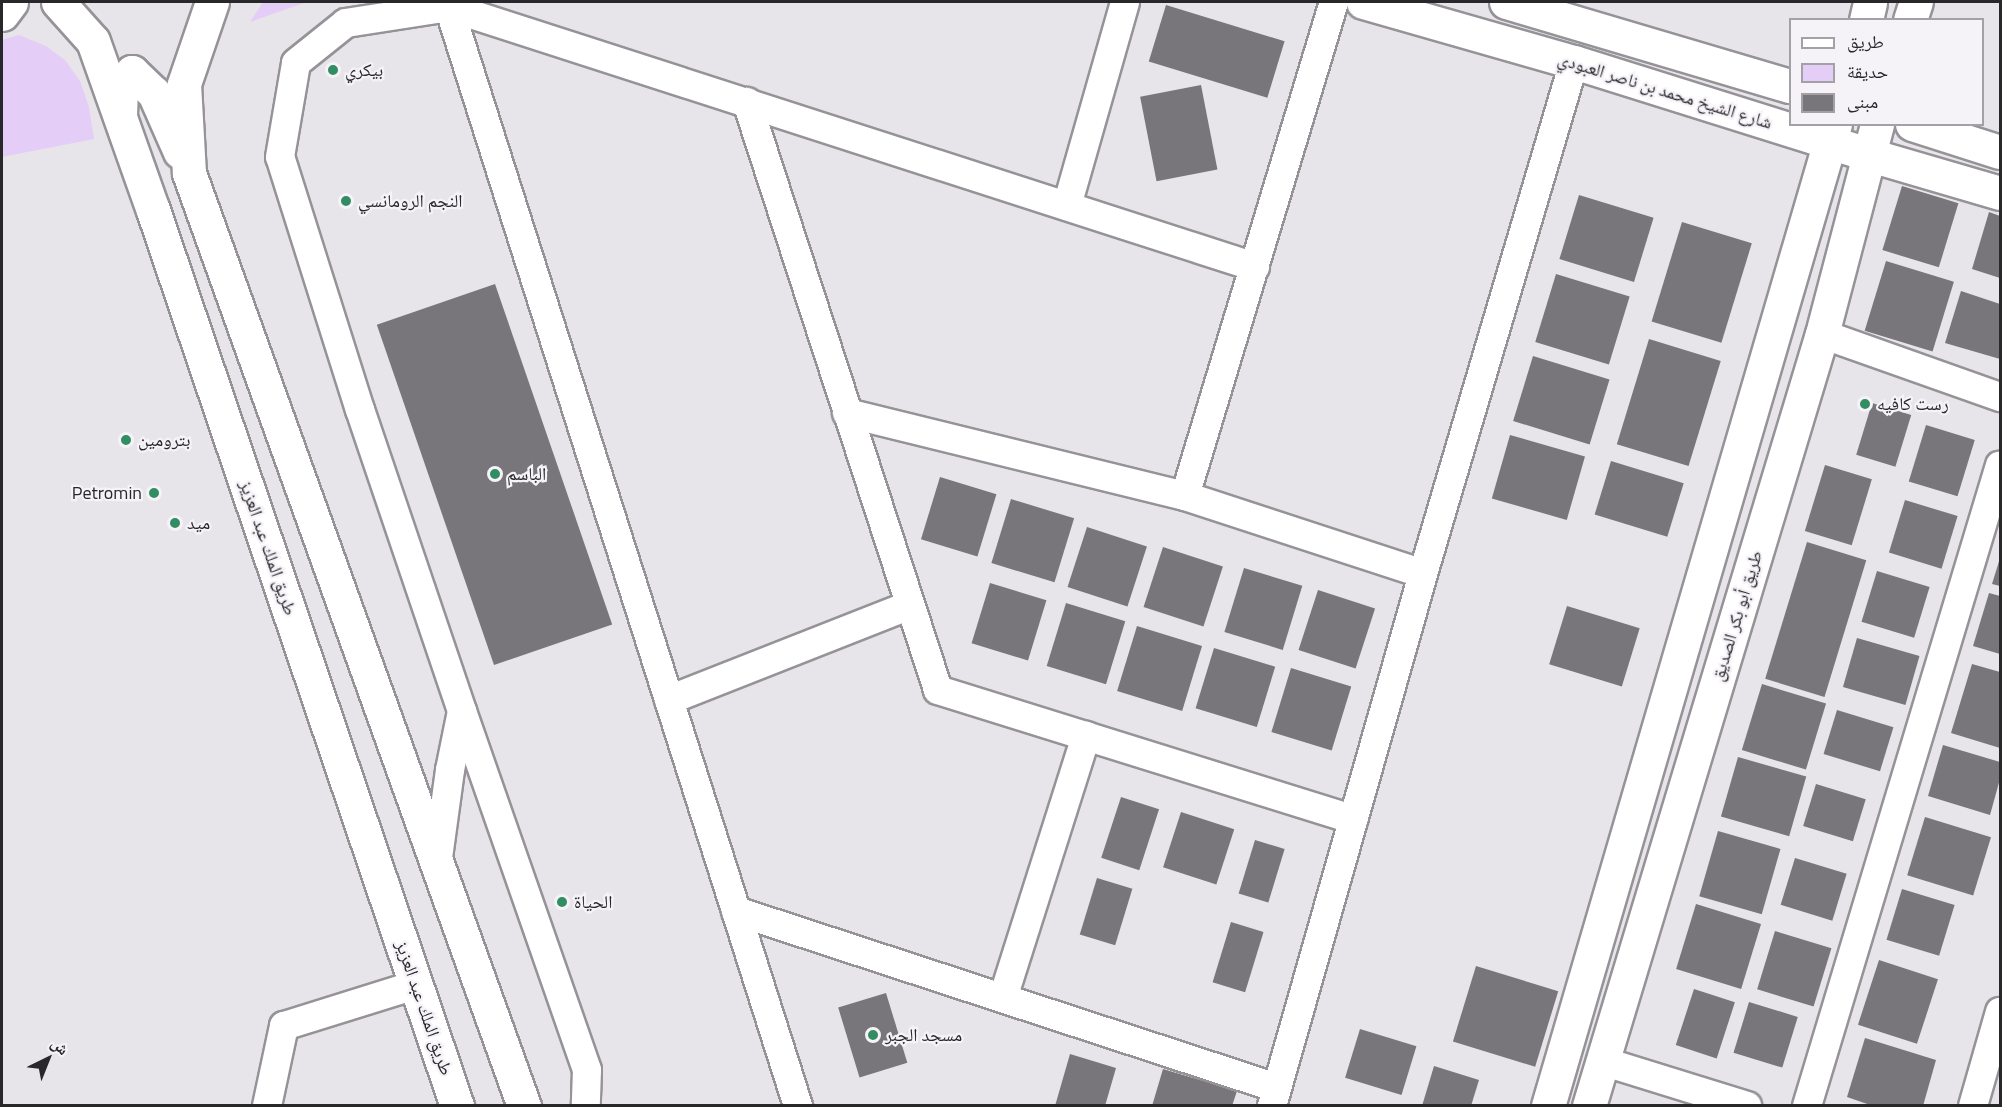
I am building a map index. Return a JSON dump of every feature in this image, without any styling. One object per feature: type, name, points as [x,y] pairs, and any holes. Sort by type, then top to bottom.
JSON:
[{"type":"main road","points":[[2,14],[11,2]]},
{"type":"main road","name":"طريق الملك عبد العزيز","points":[[58,2],[93,41],[457,1106]]},
{"type":"main road","points":[[189,173],[184,84],[212,2]]},
{"type":"main road","name":"شارع الشيخ محمد بن ناصر العبودي","points":[[1363,2],[1789,121]]},
{"type":"main road","points":[[1512,2],[1789,85]]},
{"type":"main road","points":[[1866,18],[1870,2]]},
{"type":"main road","points":[[1911,18],[1916,2]]},
{"type":"main road","points":[[120,116],[121,85],[132,72],[154,93],[189,173],[524,1106]]},
{"type":"main road","name":"شارع الشيخ محمد بن ناصر العبودي","points":[[1807,126],[1874,140],[2001,193]]},
{"type":"main road","points":[[1918,126],[2001,152]]},
{"type":"main road","points":[[1548,1106],[1832,133]]},
{"type":"main road","name":"طريق أبو بكر الصديق","points":[[1589,1106],[1822,334],[1874,140]]},
{"type":"street","points":[[1068,206],[1125,2]]},
{"type":"street","points":[[1185,496],[1334,2]]},
{"type":"street","points":[[586,1106],[587,1070],[360,410],[280,157],[296,63],[346,23],[448,7],[486,10],[747,102],[1255,267]]},
{"type":"street","points":[[448,7],[798,1106]]},
{"type":"street","points":[[736,911],[1003,998],[1275,1097],[1423,574],[1574,62]]},
{"type":"street","points":[[747,102],[938,690],[1353,819]]},
{"type":"street","points":[[1822,334],[2001,397]]},
{"type":"street","points":[[848,413],[1185,496],[1423,574]]},
{"type":"street","points":[[1807,1106],[2001,465]]},
{"type":"street","points":[[669,700],[910,605]]},
{"type":"street","points":[[437,865],[450,771],[462,711]]},
{"type":"street","points":[[1003,998],[1086,736]]},
{"type":"street","points":[[267,1106],[284,1026],[416,985]]},
{"type":"street","points":[[1973,1106],[2001,1011]]},
{"type":"street","points":[[1602,1061],[1747,1106]]},
{"type":"green space","points":[[263,2],[307,2],[250,22]]},
{"type":"green space","points":[[19,35],[46,46],[65,60],[80,81],[89,107],[94,139],[2,157],[2,40]]},
{"type":"building","points":[[1166,5],[1285,41],[1267,98],[1149,61]]},
{"type":"building","points":[[1201,85],[1217,169],[1157,181],[1140,97]]},
{"type":"building","points":[[1902,186],[1958,203],[1939,267],[1882,250]]},
{"type":"building","points":[[1579,195],[1654,218],[1634,282],[1559,259]]},
{"type":"building","points":[[1989,212],[2000,216],[2000,278],[1972,269]]},
{"type":"building","points":[[1682,222],[1752,243],[1721,343],[1652,321]]},
{"type":"building","points":[[1886,261],[1954,282],[1933,352],[1865,331]]},
{"type":"building","points":[[1556,274],[1630,297],[1609,364],[1535,342]]},
{"type":"building","name":"الباسم","points":[[495,284],[612,624],[494,665],[377,325]]},
{"type":"building","points":[[1961,291],[2000,304],[2000,359],[1945,343]]},
{"type":"building","points":[[1649,339],[1721,361],[1689,466],[1617,444]]},
{"type":"building","points":[[1533,356],[1610,379],[1590,444],[1513,421]]},
{"type":"building","points":[[1872,403],[1911,415],[1895,467],[1856,455]]},
{"type":"building","points":[[1926,425],[1975,440],[1958,496],[1909,481]]},
{"type":"building","points":[[1510,435],[1585,456],[1567,520],[1492,498]]},
{"type":"building","points":[[1611,461],[1684,483],[1667,537],[1595,515]]},
{"type":"building","points":[[1825,465],[1872,479],[1852,545],[1805,531]]},
{"type":"building","points":[[940,477],[996,494],[977,556],[921,539]]},
{"type":"building","points":[[1011,499],[1074,518],[1055,582],[991,563]]},
{"type":"building","points":[[1905,500],[1958,516],[1942,569],[1889,553]]},
{"type":"building","points":[[1087,527],[1147,546],[1127,606],[1068,587]]},
{"type":"building","points":[[1807,542],[1866,560],[1824,697],[1765,679]]},
{"type":"building","points":[[1163,547],[1223,566],[1203,626],[1144,607]]},
{"type":"building","points":[[2000,558],[2000,586],[1992,584]]},
{"type":"building","points":[[1244,568],[1302,586],[1283,650],[1224,632]]},
{"type":"building","points":[[1877,571],[1930,587],[1914,638],[1862,622]]},
{"type":"building","points":[[990,583],[1046,600],[1028,660],[972,643]]},
{"type":"building","points":[[1318,590],[1375,609],[1356,668],[1299,650]]},
{"type":"building","points":[[1989,593],[2000,596],[2000,654],[1973,646]]},
{"type":"building","points":[[1066,603],[1125,621],[1106,684],[1047,666]]},
{"type":"building","points":[[1567,606],[1640,628],[1622,687],[1549,664]]},
{"type":"building","points":[[1137,626],[1202,646],[1182,711],[1117,691]]},
{"type":"building","points":[[1857,638],[1919,656],[1905,705],[1843,687]]},
{"type":"building","points":[[1214,648],[1275,667],[1257,727],[1196,708]]},
{"type":"building","points":[[1972,664],[2000,672],[2000,748],[1951,733]]},
{"type":"building","points":[[1291,668],[1351,686],[1332,750],[1271,732]]},
{"type":"building","points":[[1762,684],[1826,704],[1806,770],[1742,750]]},
{"type":"building","points":[[1837,710],[1893,727],[1880,771],[1824,754]]},
{"type":"building","points":[[1943,745],[2000,762],[2000,779],[1990,815],[1928,796]]},
{"type":"building","points":[[1738,757],[1806,777],[1789,836],[1721,817]]},
{"type":"building","points":[[1816,784],[1866,799],[1853,841],[1803,826]]},
{"type":"building","points":[[1121,797],[1159,809],[1139,870],[1101,858]]},
{"type":"building","points":[[1181,812],[1234,829],[1216,884],[1163,867]]},
{"type":"building","points":[[1925,817],[1991,837],[1973,896],[1907,875]]},
{"type":"building","points":[[1718,831],[1780,849],[1762,914],[1699,896]]},
{"type":"building","points":[[1255,840],[1285,849],[1268,903],[1239,894]]},
{"type":"building","points":[[1795,858],[1847,874],[1832,921],[1781,905]]},
{"type":"building","points":[[1097,878],[1132,889],[1115,945],[1080,934]]},
{"type":"building","points":[[1902,889],[1955,905],[1939,956],[1887,940]]},
{"type":"building","points":[[1696,904],[1761,924],[1741,989],[1676,969]]},
{"type":"building","points":[[1231,922],[1264,932],[1245,992],[1213,982]]},
{"type":"building","points":[[1775,931],[1831,948],[1814,1007],[1757,989]]},
{"type":"building","points":[[1879,960],[1938,979],[1917,1044],[1858,1025]]},
{"type":"building","points":[[1476,966],[1558,991],[1535,1067],[1453,1042]]},
{"type":"building","points":[[1694,989],[1735,1002],[1717,1058],[1676,1045]]},
{"type":"building","name":"مسجد الجبر","points":[[886,993],[907,1063],[860,1077],[838,1008]]},
{"type":"building","points":[[1749,1002],[1798,1017],[1782,1068],[1734,1053]]},
{"type":"building","points":[[1360,1029],[1416,1046],[1402,1095],[1345,1078]]},
{"type":"building","points":[[1865,1038],[1936,1060],[1923,1106],[1873,1106],[1847,1097]]},
{"type":"building","points":[[1070,1054],[1116,1068],[1105,1106],[1055,1106]]},
{"type":"building","points":[[1434,1066],[1479,1080],[1471,1106],[1422,1106]]},
{"type":"building","points":[[1163,1069],[1237,1091],[1232,1106],[1152,1106]]},
{"type":"place","name":"بيكري","points":[[333,70]]},
{"type":"place","name":"النجم الرومانسي","points":[[346,201]]},
{"type":"place","name":"رست كافيه","points":[[1865,404]]},
{"type":"place","name":"بترومين","points":[[126,440]]},
{"type":"place","name":"الباسم","points":[[495,474]]},
{"type":"place","name":"Petromin","points":[[154,493]]},
{"type":"place","name":"ميد","points":[[175,523]]},
{"type":"place","name":"الحياة","points":[[562,902]]},
{"type":"place","name":"مسجد الجبر","points":[[873,1035]]}]
